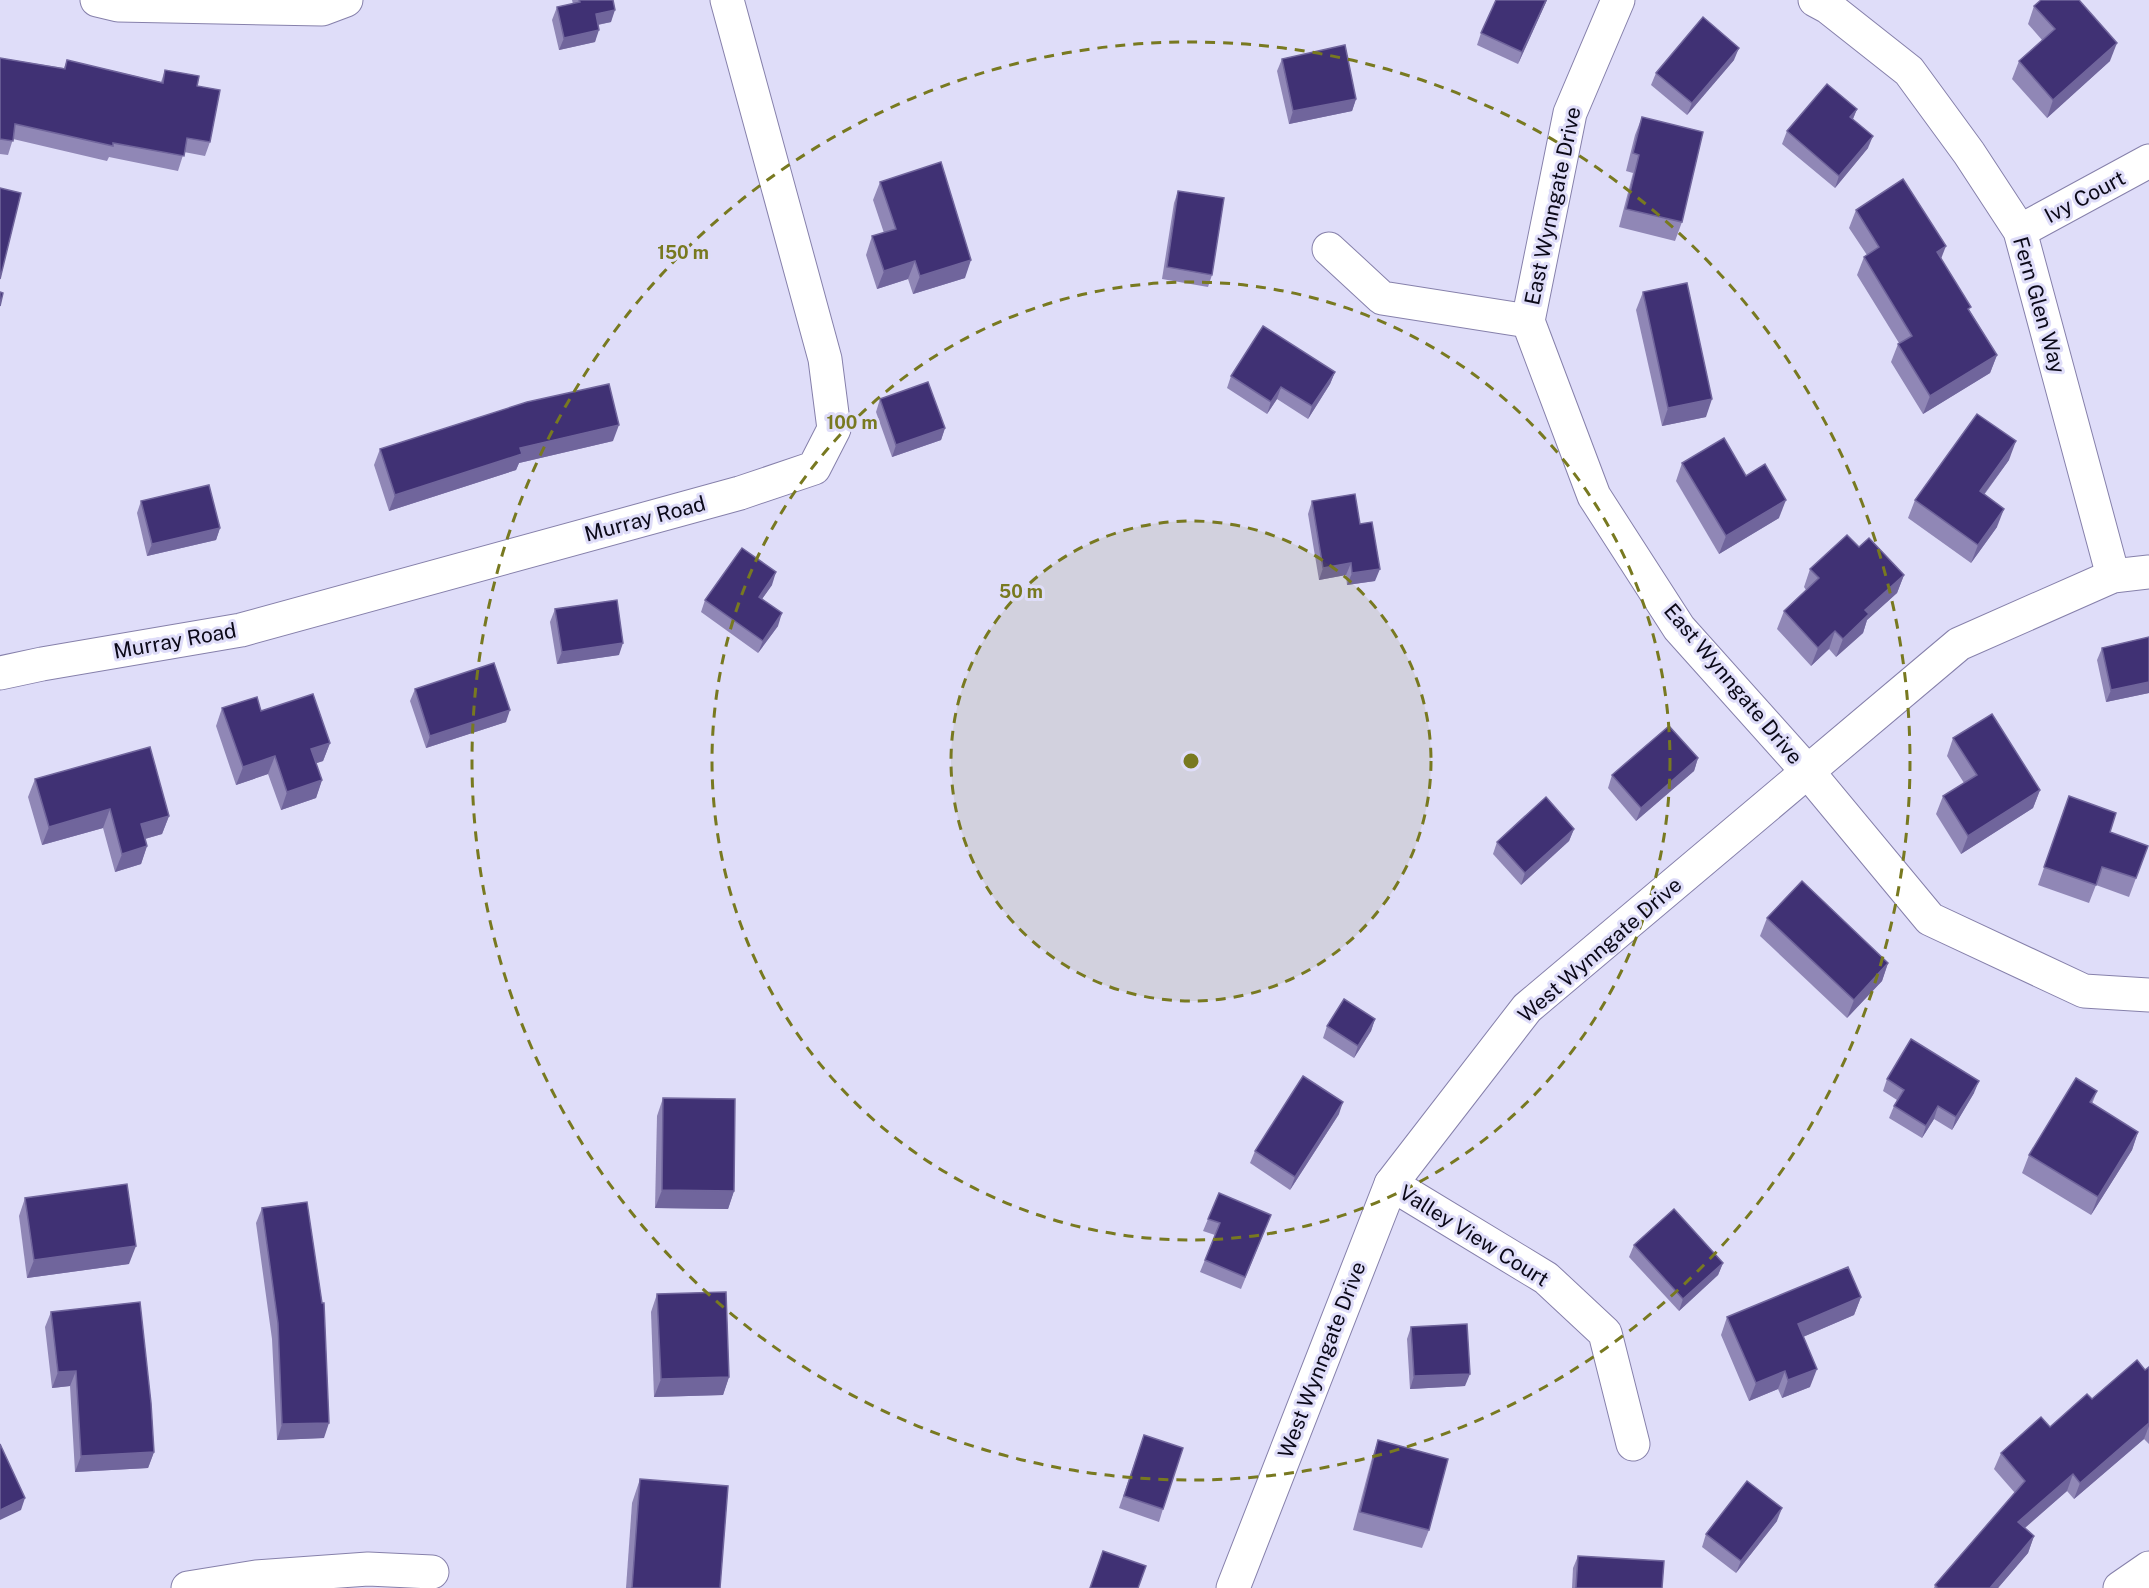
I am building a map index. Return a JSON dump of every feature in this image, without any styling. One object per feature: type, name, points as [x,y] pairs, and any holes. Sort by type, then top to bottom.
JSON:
[{"type":"street","points":[[97,0],[118,5],[322,9],[346,0]]},
{"type":"street","name":"Murray Road","points":[[0,673],[241,630],[740,492],[814,468],[834,429],[825,359],[727,0]]},
{"type":"street","name":"East Wynngate Drive","points":[[1618,0],[1570,113],[1528,321],[1594,496],[1679,628],[1808,772],[1930,919],[2084,991],[2149,995]]},
{"type":"street","name":"Fern Glen Way","points":[[1815,0],[1828,7],[1910,71],[1969,153],[2020,231],[2113,576]]},
{"type":"street","name":"Ivy Court","points":[[2020,231],[2149,161]]},
{"type":"street","points":[[1329,249],[1383,298],[1528,321]]},
{"type":"street","name":"West Wynngate Drive","points":[[1233,1588],[1391,1184],[1527,1008],[1959,644],[2113,576],[2149,572]]},
{"type":"street","name":"Valley View Court","points":[[1391,1184],[1546,1278],[1605,1333],[1633,1444]]},
{"type":"street","points":[[2120,1588],[2149,1568]]},
{"type":"street","points":[[188,1588],[256,1577],[368,1569],[432,1572]]},
{"type":"building","points":[[579,0],[613,0],[615,10],[596,14],[599,30],[564,38],[557,7],[580,2]]},
{"type":"building","points":[[1496,0],[1546,0],[1522,52],[1481,33]]},
{"type":"building","points":[[2041,0],[2079,0],[2117,43],[2053,100],[2019,61],[2055,29],[2034,6]]},
{"type":"building","points":[[1703,17],[1739,48],[1692,103],[1656,73]]},
{"type":"building","points":[[1345,45],[1356,99],[1293,111],[1282,59]]},
{"type":"building","points":[[0,58],[65,69],[67,60],[163,83],[165,70],[199,76],[197,86],[220,90],[210,142],[187,138],[184,156],[113,143],[113,146],[15,124],[13,141],[0,139]]},
{"type":"building","points":[[1827,84],[1857,109],[1850,117],[1873,136],[1839,176],[1787,131]]},
{"type":"building","points":[[1642,117],[1703,132],[1682,222],[1626,209],[1639,155],[1633,153]]},
{"type":"building","points":[[941,162],[971,260],[920,276],[915,261],[884,271],[872,236],[896,229],[880,182]]},
{"type":"building","points":[[1903,179],[1946,246],[1937,252],[1971,307],[1968,309],[1997,355],[1930,396],[1898,344],[1912,336],[1864,257],[1879,247],[1856,210]]},
{"type":"building","points":[[0,188],[21,193],[0,279]]},
{"type":"building","points":[[1178,191],[1224,198],[1212,275],[1167,267]]},
{"type":"building","points":[[1687,283],[1712,399],[1668,408],[1643,292]]},
{"type":"building","points":[[1263,326],[1335,372],[1312,406],[1281,387],[1271,402],[1231,376]]},
{"type":"building","points":[[928,382],[945,428],[896,445],[880,399]]},
{"type":"building","points":[[609,384],[619,425],[520,448],[522,454],[395,495],[380,449],[527,402]]},
{"type":"building","points":[[1977,414],[2016,441],[1980,491],[2004,509],[1978,545],[1915,500]]},
{"type":"building","points":[[1724,438],[1746,476],[1765,464],[1786,500],[1726,536],[1682,463]]},
{"type":"building","points":[[209,485],[220,528],[152,544],[141,501]]},
{"type":"building","points":[[1355,494],[1360,524],[1372,522],[1380,569],[1352,573],[1351,563],[1323,568],[1312,501]]},
{"type":"building","points":[[1847,535],[1859,547],[1869,538],[1904,575],[1865,610],[1869,614],[1843,639],[1835,631],[1818,648],[1784,611],[1819,578],[1810,569]]},
{"type":"building","points":[[742,548],[776,572],[759,597],[782,613],[763,641],[705,600]]},
{"type":"building","points":[[617,600],[623,643],[562,652],[555,609]]},
{"type":"building","points":[[2149,637],[2149,682],[2111,690],[2102,648]]},
{"type":"building","points":[[494,663],[510,710],[430,736],[415,689]]},
{"type":"building","points":[[313,694],[330,743],[311,749],[322,780],[287,792],[275,756],[243,767],[222,708],[257,697],[261,711]]},
{"type":"building","points":[[1992,714],[2040,790],[1968,836],[1943,796],[1977,775],[1953,738]]},
{"type":"building","points":[[1669,726],[1698,758],[1641,808],[1612,775]]},
{"type":"building","points":[[150,747],[169,816],[141,824],[147,846],[122,854],[110,809],[49,827],[35,779]]},
{"type":"building","points":[[2069,796],[2116,813],[2110,832],[2148,846],[2136,878],[2102,867],[2096,885],[2044,867]]},
{"type":"building","points":[[1546,797],[1574,829],[1525,873],[1497,842]]},
{"type":"building","points":[[1802,881],[1888,963],[1854,1000],[1767,918]]},
{"type":"building","points":[[1344,999],[1375,1019],[1358,1046],[1327,1026]]},
{"type":"building","points":[[1911,1039],[1979,1081],[1956,1117],[1938,1106],[1926,1126],[1894,1106],[1904,1090],[1887,1079]]},
{"type":"building","points":[[1303,1076],[1343,1102],[1295,1177],[1255,1151]]},
{"type":"building","points":[[2076,1078],[2097,1091],[2090,1102],[2138,1132],[2098,1197],[2029,1155]]},
{"type":"building","points":[[663,1098],[735,1099],[734,1191],[662,1190]]},
{"type":"building","points":[[127,1184],[136,1246],[34,1260],[25,1198]]},
{"type":"building","points":[[1219,1193],[1271,1215],[1245,1277],[1205,1260],[1220,1223],[1208,1219]]},
{"type":"building","points":[[307,1202],[322,1303],[324,1303],[329,1423],[282,1424],[278,1323],[262,1208]]},
{"type":"building","points":[[1674,1209],[1723,1263],[1683,1299],[1634,1245]]},
{"type":"building","points":[[1848,1267],[1861,1297],[1798,1324],[1817,1369],[1788,1380],[1785,1371],[1756,1383],[1727,1317]]},
{"type":"building","points":[[726,1292],[729,1377],[661,1379],[657,1294]]},
{"type":"building","points":[[140,1302],[154,1452],[81,1456],[76,1371],[58,1372],[51,1312]]},
{"type":"building","points":[[1467,1324],[1470,1374],[1414,1376],[1411,1327]]},
{"type":"building","points":[[2137,1360],[2145,1370],[2149,1367],[2149,1423],[2080,1483],[2073,1474],[2018,1522],[2034,1536],[1990,1588],[1938,1588],[1935,1585],[2025,1481],[2001,1453],[2041,1417],[2050,1427],[2087,1394],[2092,1399]]},
{"type":"building","points":[[1144,1435],[1183,1448],[1163,1509],[1124,1496]]},
{"type":"building","points":[[1378,1440],[1448,1459],[1429,1530],[1360,1512]]},
{"type":"building","points":[[0,1444],[25,1498],[0,1510]]},
{"type":"building","points":[[640,1479],[728,1486],[720,1588],[632,1588]]},
{"type":"building","points":[[1747,1481],[1782,1508],[1741,1561],[1706,1534]]},
{"type":"building","points":[[1103,1551],[1146,1566],[1138,1588],[1090,1588]]},
{"type":"building","points":[[1578,1556],[1664,1561],[1662,1588],[1576,1588]]}]
